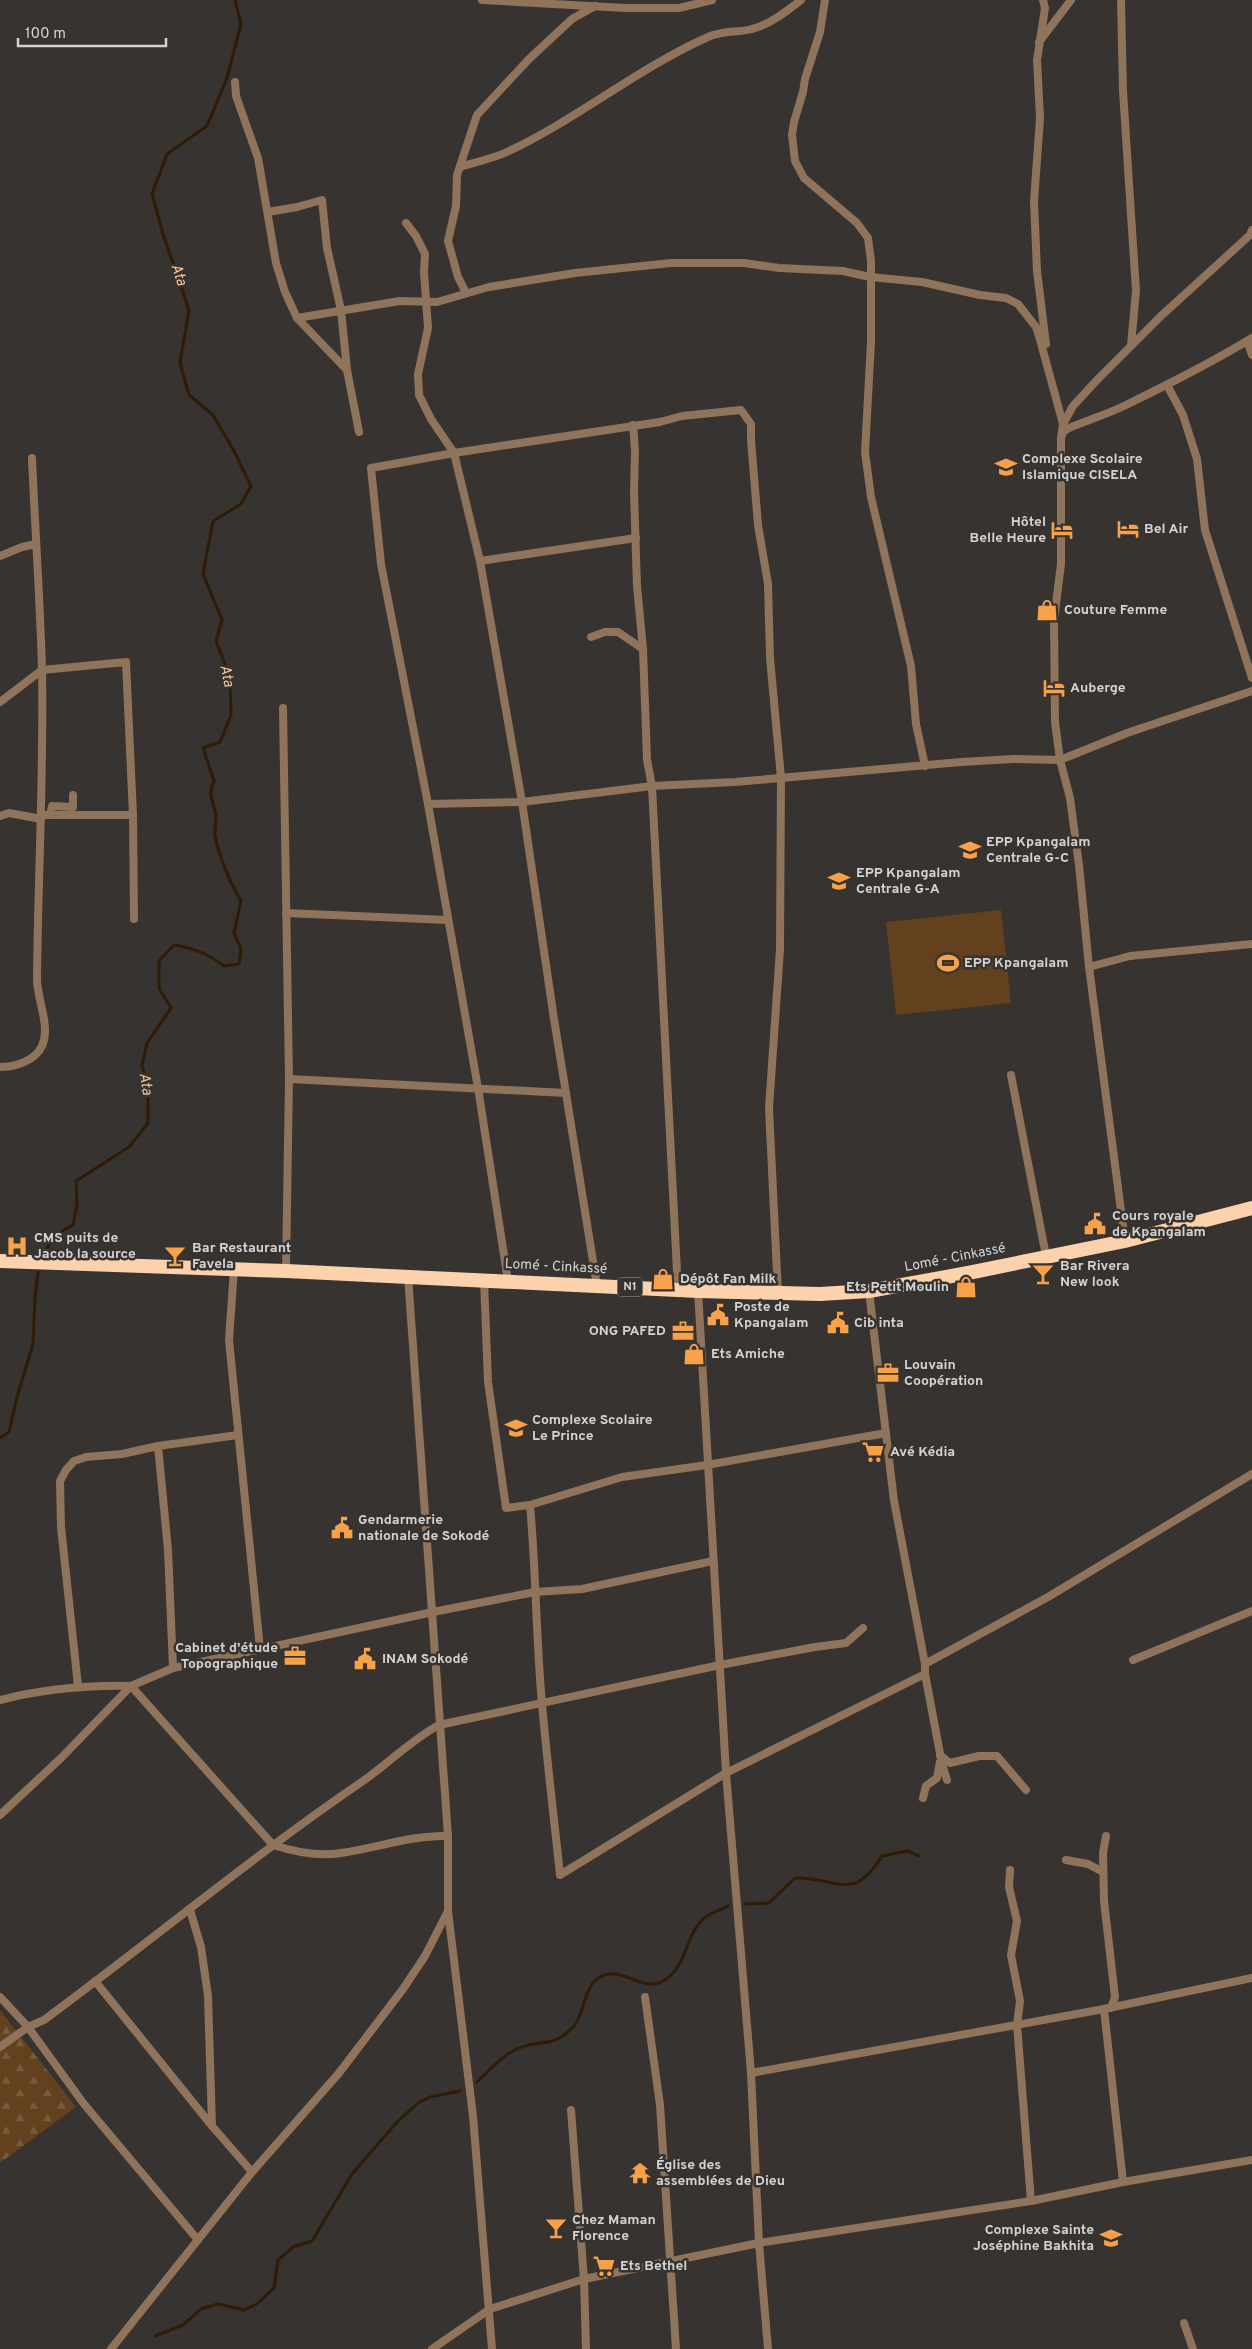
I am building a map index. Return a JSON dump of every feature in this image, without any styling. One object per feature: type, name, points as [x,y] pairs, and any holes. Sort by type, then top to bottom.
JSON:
[{"type":"highway","name":"Lomé - Cinkassé","points":[[0,1261],[408,1276],[698,1292],[778,1294],[870,1290],[960,1275],[1046,1256],[1126,1242],[1252,1208]]},
{"type":"street","points":[[482,0],[573,7],[625,8],[678,8],[698,5],[712,0]]},
{"type":"street","points":[[460,167],[506,153],[550,129],[639,75],[708,38],[728,30],[751,29],[765,25],[801,0]]},
{"type":"street","points":[[825,0],[820,32],[794,122],[792,135],[795,161],[804,178],[864,231],[869,247],[870,372],[866,452],[872,497],[911,666],[916,724],[926,766]]},
{"type":"street","points":[[1043,0],[1045,8],[1039,42],[1037,79],[1040,118],[1034,201],[1034,236],[1048,366]]},
{"type":"street","points":[[1039,42],[1071,0]]},
{"type":"street","points":[[1121,0],[1123,91],[1136,291],[1131,345]]},
{"type":"street","points":[[466,293],[458,277],[448,241],[456,206],[458,175],[477,115],[529,58],[572,19],[595,6]]},
{"type":"street","points":[[235,82],[236,96],[258,158],[276,263],[285,292],[297,318],[347,370]]},
{"type":"street","points":[[268,212],[322,200],[327,248],[341,310],[347,370],[359,432]]},
{"type":"street","points":[[406,223],[416,236],[425,254],[424,272],[428,328],[418,374],[419,395],[431,418],[454,453],[480,561],[522,802],[596,1286]]},
{"type":"street","points":[[1126,1242],[1089,967],[1071,808],[1060,760],[1055,722],[1054,620],[1061,564],[1061,438],[1063,424],[1073,406],[1131,345],[1251,232]]},
{"type":"street","points":[[297,318],[400,301],[436,302],[466,293],[575,273],[671,263],[744,263],[779,268],[843,271],[870,277],[922,282],[980,295],[994,296],[1011,300],[1018,304],[1036,327],[1063,424]]},
{"type":"street","points":[[1061,438],[1064,431],[1069,428],[1167,385],[1223,356],[1249,340],[1252,355]]},
{"type":"street","points":[[1167,385],[1183,415],[1197,459],[1204,530],[1252,678]]},
{"type":"street","points":[[508,1281],[478,1088],[428,804],[381,564],[371,468],[734,409],[741,410],[750,419],[758,525],[768,584],[770,658],[781,778],[780,949],[770,1108],[778,1294]]},
{"type":"street","points":[[633,425],[637,586],[643,649],[647,760],[652,786],[678,1291]]},
{"type":"street","points":[[0,1067],[21,1064],[31,1058],[42,1046],[45,1031],[37,982],[42,670],[32,458]]},
{"type":"street","points":[[480,561],[636,538]]},
{"type":"street","points":[[0,556],[22,546],[36,544]]},
{"type":"street","points":[[591,637],[605,632],[618,632],[643,649]]},
{"type":"street","points":[[0,702],[42,670],[126,662],[133,814],[134,919]]},
{"type":"street","points":[[428,804],[522,802],[652,786],[781,778],[1013,759],[1060,760],[1127,733],[1252,692]]},
{"type":"street","points":[[283,708],[289,1079],[286,1271]]},
{"type":"street","points":[[50,815],[52,806],[73,807],[73,795]]},
{"type":"street","points":[[0,816],[9,813],[41,817],[50,815],[133,814]]},
{"type":"street","points":[[286,913],[448,920]]},
{"type":"street","points":[[1089,967],[1130,956],[1252,944]]},
{"type":"street","points":[[1011,1075],[1046,1256]]},
{"type":"street","points":[[289,1079],[566,1093]]},
{"type":"street","points":[[234,1269],[229,1340],[260,1649]]},
{"type":"street","points":[[408,1276],[448,1836],[448,1911],[473,2116],[492,2349]]},
{"type":"street","points":[[484,1280],[488,1382],[506,1508],[530,1505],[622,1477],[707,1465],[886,1433]]},
{"type":"street","points":[[870,1290],[894,1501],[940,1755],[947,1780]]},
{"type":"street","points":[[698,1292],[726,1773],[751,2073],[759,2243],[768,2349]]},
{"type":"street","points":[[78,1686],[61,1527],[60,1481],[66,1470],[74,1461],[86,1457],[122,1454],[158,1446],[238,1435]]},
{"type":"street","points":[[158,1446],[168,1550],[172,1668]]},
{"type":"street","points":[[925,1664],[1048,1597],[1252,1474]]},
{"type":"street","points":[[530,1505],[536,1568],[535,1592],[542,1703],[560,1875],[726,1773],[925,1674]]},
{"type":"street","points":[[0,1815],[61,1758],[131,1686],[172,1668],[433,1612],[535,1592],[582,1589],[713,1561]]},
{"type":"street","points":[[1133,1660],[1252,1610]]},
{"type":"street","points":[[0,2047],[28,2027],[44,2020],[190,1910],[272,1845],[388,1763],[408,1744],[439,1725],[720,1666],[815,1647],[846,1643],[863,1628]]},
{"type":"street","points":[[0,1700],[28,1693],[78,1686],[131,1686],[272,1845],[298,1853],[339,1854],[430,1835],[448,1836]]},
{"type":"street","points":[[940,1755],[950,1763],[979,1756],[997,1756],[1026,1790]]},
{"type":"street","points":[[923,1798],[926,1786],[937,1778],[940,1755]]},
{"type":"street","points":[[1106,1836],[1103,1853],[1103,1872],[1115,1997],[1107,2009],[1123,2182]]},
{"type":"street","points":[[1066,1860],[1088,1864],[1103,1872]]},
{"type":"street","points":[[1010,1870],[1009,1887],[1017,1921],[1011,1955],[1020,2001],[1017,2025],[1031,2201]]},
{"type":"street","points":[[190,1910],[201,1947],[208,1996],[212,2126]]},
{"type":"street","points":[[111,2349],[252,2172],[339,2073],[403,1988],[424,1956],[448,1911]]},
{"type":"street","points":[[751,2073],[1107,2009],[1252,1978]]},
{"type":"street","points":[[95,1981],[212,2126],[252,2172]]},
{"type":"street","points":[[0,1997],[28,2027],[84,2104],[198,2240]]},
{"type":"street","points":[[645,1997],[660,2105],[676,2349]]},
{"type":"street","points":[[571,2110],[584,2279],[586,2349]]},
{"type":"street","points":[[432,2349],[490,2310],[584,2279],[759,2243],[1031,2201],[1123,2182],[1252,2160]]},
{"type":"street","points":[[1184,2323],[1193,2349]]},
{"type":"green space","name":"EPP Kpangalam","points":[[1001,910],[1011,1003],[896,1015],[886,922]]},
{"type":"green space","points":[[0,2010],[76,2107],[0,2163]]},
{"type":"waterway","name":"Ata","points":[[44,1253],[55,1235],[73,1225],[77,1204],[76,1181],[129,1147],[148,1123],[148,1085],[142,1066],[147,1043],[171,1008],[159,988],[159,961],[174,945],[200,952],[224,966],[239,964],[241,949],[234,933],[241,901],[225,869],[217,843],[215,833],[216,813],[211,796],[214,781],[203,748],[220,742],[231,715],[230,677],[216,641],[222,620],[203,574],[213,521],[241,504],[251,486],[234,451],[213,415],[189,395],[180,363],[189,310],[163,234],[152,194],[167,154],[207,126],[227,78],[241,24],[235,0]]},
{"type":"waterway","name":"Ata","points":[[0,1438],[9,1432],[33,1344],[38,1272]]},
{"type":"waterway","points":[[745,1904],[769,1903],[795,1878],[843,1885],[853,1884],[862,1880],[882,1856],[907,1851],[919,1856]]},
{"type":"waterway","points":[[477,2082],[498,2062],[516,2049],[549,2042],[566,2034],[577,2021],[591,1985],[602,1976],[617,1974],[648,1984],[663,1981],[677,1968],[693,1933],[704,1918],[728,1906]]},
{"type":"waterway","points":[[155,2336],[183,2325],[201,2309],[218,2304],[244,2310],[257,2304],[274,2288],[278,2260],[293,2247],[312,2241],[352,2174],[397,2122],[418,2103],[430,2097],[460,2091]]},
{"type":"place","name":"Complexe Scolaire Islamique CISELA","points":[[1006,467]]},
{"type":"place","name":"Bel Air","points":[[1128,529]]},
{"type":"place","name":"Hôtel Belle Heure","points":[[1062,530]]},
{"type":"place","name":"Couture Femme","points":[[1047,610]]},
{"type":"place","name":"Auberge","points":[[1054,688]]},
{"type":"place","name":"EPP Kpangalam Centrale G-C","points":[[970,850]]},
{"type":"place","name":"EPP Kpangalam Centrale G-A","points":[[839,881]]},
{"type":"place","name":"EPP Kpangalam","points":[[948,963]]},
{"type":"place","name":"Cours royale de Kpangalam","points":[[1095,1224]]},
{"type":"place","name":"CMS puits de Jacob la source","points":[[17,1246]]},
{"type":"place","name":"Bar Restaurant Favela","points":[[175,1256]]},
{"type":"place","name":"Bar Rivera New look","points":[[1043,1274]]},
{"type":"place","name":"Dépôt Fan Milk","points":[[663,1279]]},
{"type":"place","name":"Ets Petit Moulin","points":[[966,1287]]},
{"type":"place","name":"Poste de Kpangalam","points":[[718,1315]]},
{"type":"place","name":"Cib inta","points":[[838,1323]]},
{"type":"place","name":"ONG PAFED","points":[[683,1331]]},
{"type":"place","name":"Ets Amiche","points":[[694,1354]]},
{"type":"place","name":"Louvain Coopération","points":[[888,1373]]},
{"type":"place","name":"Complexe Scolaire Le Prince","points":[[516,1428]]},
{"type":"place","name":"Avé Kédia","points":[[873,1452]]},
{"type":"place","name":"Gendarmerie nationale de Sokodé","points":[[342,1528]]},
{"type":"place","name":"Cabinet d'étude Topographique","points":[[295,1656]]},
{"type":"place","name":"INAM Sokodé","points":[[365,1659]]},
{"type":"place","name":"Église des assemblées de Dieu","points":[[640,2173]]},
{"type":"place","name":"Chez Maman Florence","points":[[556,2228]]},
{"type":"place","name":"Complexe Sainte Joséphine Bakhita","points":[[1111,2238]]},
{"type":"place","name":"Ets Bethel","points":[[604,2266]]}]
